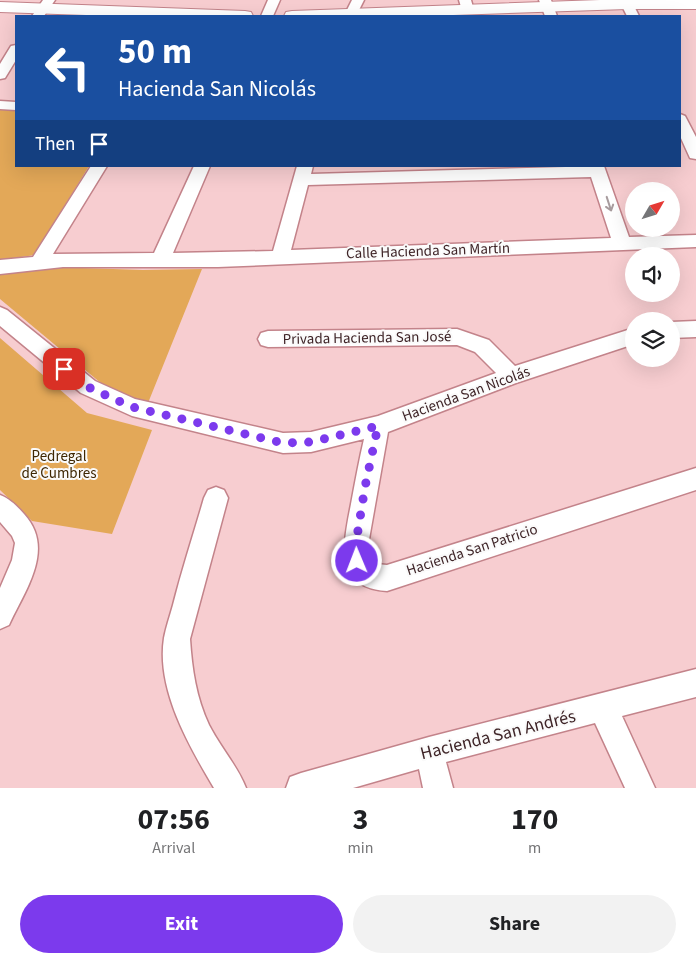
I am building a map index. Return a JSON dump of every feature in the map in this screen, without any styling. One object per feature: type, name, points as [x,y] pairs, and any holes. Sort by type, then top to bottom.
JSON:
[{"type":"street","points":[[267,15],[274,0]]},
{"type":"street","points":[[302,15],[353,10],[466,5],[548,8],[696,4]]},
{"type":"street","points":[[0,7],[220,15]]},
{"type":"street","points":[[0,75],[12,52]]},
{"type":"street","points":[[0,105],[15,106]]},
{"type":"street","points":[[681,122],[696,154]]},
{"type":"street","points":[[40,261],[98,167]]},
{"type":"street","points":[[160,261],[202,167]]},
{"type":"street","points":[[280,257],[302,173],[597,169],[622,242]]},
{"type":"street","name":"Calle Hacienda San Martín","points":[[0,267],[40,261],[160,261],[696,240]]},
{"type":"street","name":"Hacienda San Nicolás","points":[[0,315],[88,387],[132,407],[283,443],[311,442],[378,426],[512,376],[625,339]]},
{"type":"street","points":[[684,330],[696,347]]},
{"type":"street","name":"Privada Hacienda San José","points":[[268,339],[457,337],[470,339],[484,346],[512,376]]},
{"type":"street","name":"Hacienda San Patricio","points":[[378,426],[365,487],[355,549],[357,561],[364,572],[374,578],[387,578],[696,478]]},
{"type":"street","points":[[216,498],[177,639],[178,662],[181,686],[198,733],[231,788]]},
{"type":"street","points":[[0,506],[22,530],[27,543],[26,557],[0,616]]},
{"type":"street","name":"Hacienda San Andrés","points":[[301,788],[429,752],[696,683]]},
{"type":"street","points":[[603,708],[640,788]]},
{"type":"street","points":[[429,752],[438,788]]},
{"type":"green space","points":[[0,110],[15,110],[15,167],[88,167],[35,255],[0,260]]},
{"type":"green space","points":[[52,267],[143,270],[202,269],[148,403],[108,389],[0,299],[0,275]]},
{"type":"green space","name":"Pedregal de Cumbres","points":[[0,338],[87,413],[152,430],[112,534],[32,521],[0,490]]},
{"type":"route","points":[[64,369],[88,387],[108,398],[132,407],[283,443],[311,442],[378,426],[365,487],[355,549],[357,561]]}]
